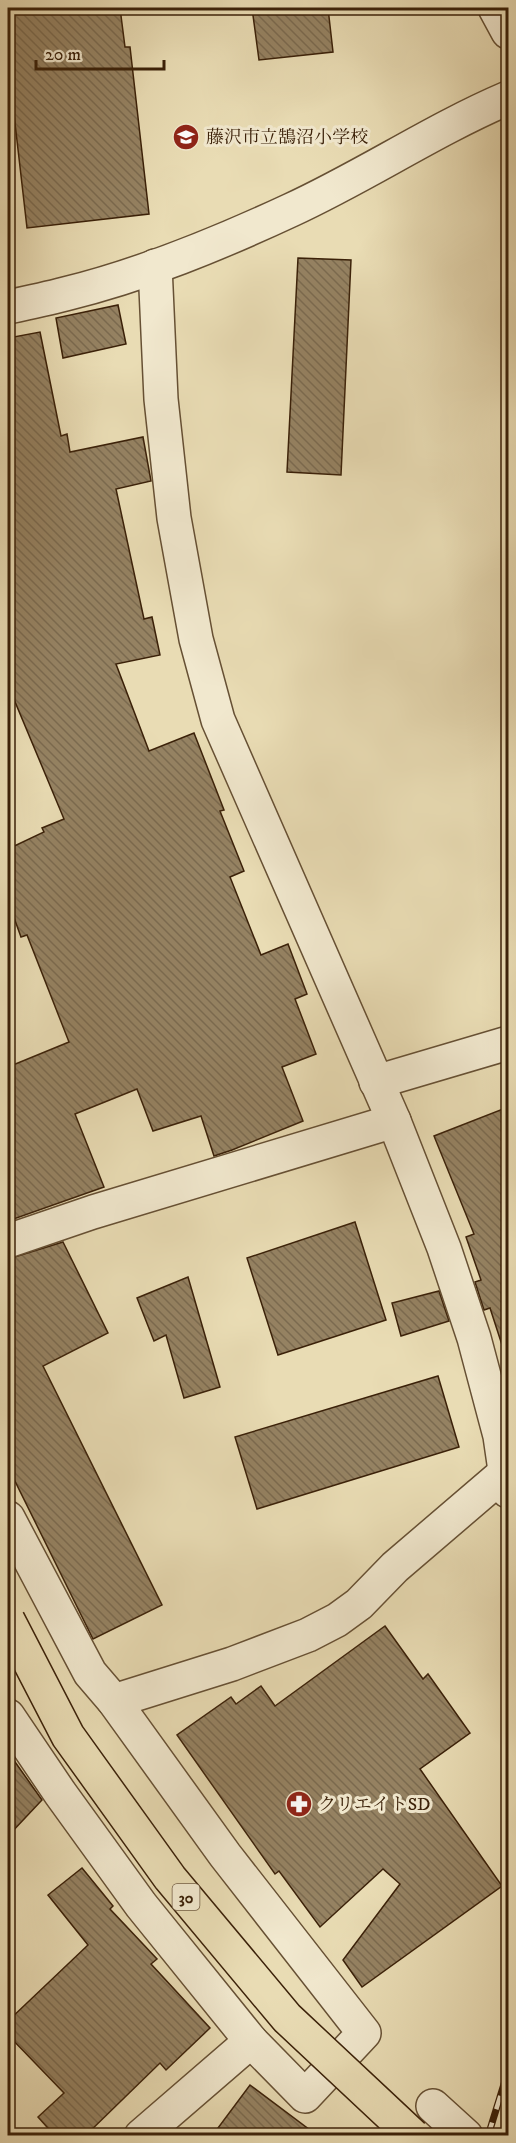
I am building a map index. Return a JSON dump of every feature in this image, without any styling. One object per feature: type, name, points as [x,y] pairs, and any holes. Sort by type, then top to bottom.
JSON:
[{"type":"main road","name":"30","points":[[8,1620],[68,1736],[170,1878],[287,2018],[413,2136]]},
{"type":"street","points":[[495,8],[508,32]]},
{"type":"street","points":[[8,307],[65,294],[155,266],[292,210],[466,116],[508,98]]},
{"type":"street","points":[[114,1701],[232,1664],[308,1635],[337,1620],[359,1604],[395,1567],[507,1481],[500,1437],[474,1338],[444,1248],[394,1121],[218,720],[196,639],[174,518],[161,399],[155,266]]},
{"type":"street","points":[[376,1082],[508,1043]]},
{"type":"street","points":[[8,1241],[93,1212],[394,1121]]},
{"type":"street","points":[[8,1518],[90,1673],[114,1701],[225,1855],[364,2033],[305,2096],[251,2041],[141,1905],[8,1716]]},
{"type":"street","points":[[141,2136],[251,2041]]},
{"type":"street","points":[[434,2106],[466,2136]]},
{"type":"building","points":[[8,8],[120,8],[125,47],[130,47],[149,214],[27,228],[8,62]]},
{"type":"building","points":[[252,8],[328,8],[333,52],[259,60]]},
{"type":"building","points":[[298,258],[351,260],[341,475],[287,472]]},
{"type":"building","points":[[118,305],[126,344],[63,358],[56,318]]},
{"type":"building","points":[[40,332],[61,436],[67,434],[70,452],[143,437],[151,481],[116,489],[144,619],[152,617],[160,655],[116,664],[149,751],[194,733],[224,810],[220,811],[244,871],[230,877],[261,955],[288,944],[307,994],[295,999],[316,1054],[282,1067],[303,1121],[214,1156],[201,1116],[153,1131],[137,1089],[75,1114],[104,1187],[8,1221],[8,1067],[69,1042],[27,935],[21,937],[8,901],[8,849],[44,832],[42,828],[64,819],[8,685],[8,338]]},
{"type":"building","points":[[508,1107],[508,1344],[502,1345],[490,1308],[484,1310],[475,1282],[481,1280],[466,1237],[474,1234],[434,1136]]},
{"type":"building","points":[[355,1222],[386,1320],[278,1355],[247,1258]]},
{"type":"building","points":[[63,1242],[108,1333],[43,1366],[162,1605],[93,1639],[8,1467],[8,1259]]},
{"type":"building","points":[[188,1277],[220,1387],[184,1398],[166,1335],[154,1341],[137,1298]]},
{"type":"building","points":[[439,1291],[449,1321],[401,1336],[392,1303]]},
{"type":"building","points":[[438,1376],[459,1447],[257,1509],[235,1437]]},
{"type":"building","name":"クリエイトSD","points":[[385,1626],[423,1679],[428,1674],[470,1733],[420,1769],[502,1886],[362,1987],[343,1960],[400,1884],[383,1869],[320,1927],[279,1871],[275,1874],[177,1735],[231,1697],[236,1704],[261,1686],[275,1706]]},
{"type":"building","points":[[8,1752],[42,1800],[8,1836]]},
{"type":"building","points":[[82,1868],[113,1906],[110,1909],[157,1959],[151,1964],[210,2028],[166,2070],[160,2063],[85,2136],[55,2136],[38,2117],[64,2093],[8,2035],[8,2021],[88,1945],[48,1895]]},
{"type":"building","points":[[250,2085],[318,2136],[212,2136]]},
{"type":"railway","points":[[488,2136],[508,2071]]},
{"type":"place","name":"藤沢市立鵠沼小学校","points":[[186,137]]},
{"type":"place","name":"クリエイトSD","points":[[299,1804]]}]
